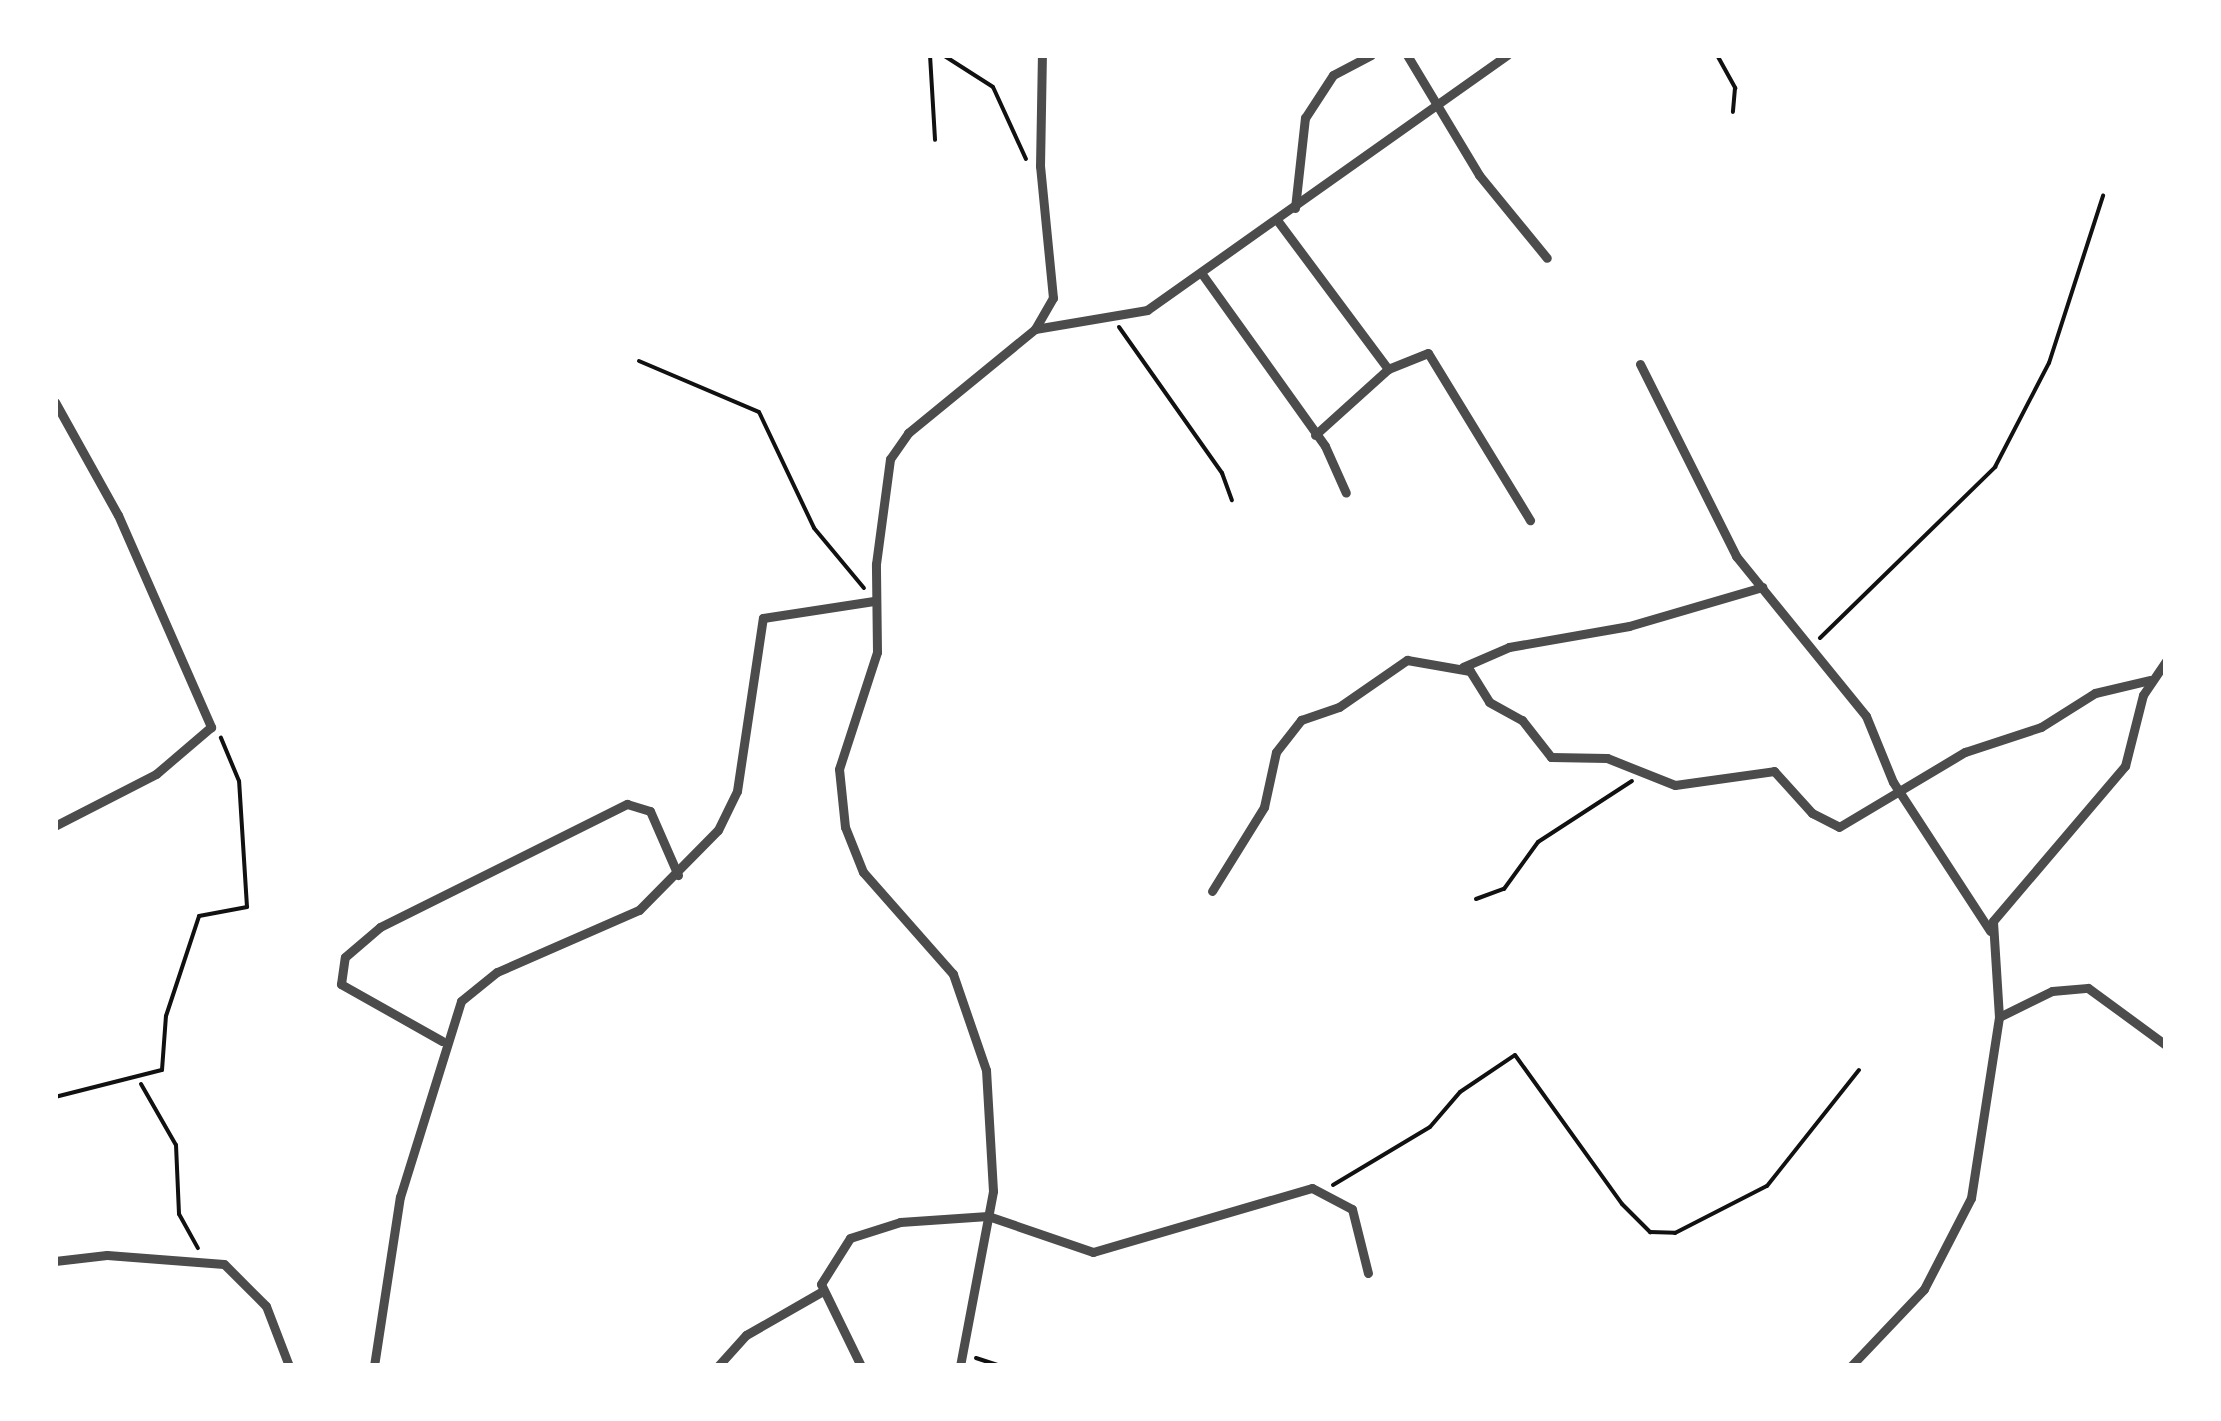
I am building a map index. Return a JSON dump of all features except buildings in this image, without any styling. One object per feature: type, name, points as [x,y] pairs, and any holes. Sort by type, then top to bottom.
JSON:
[{"type":"street","points":[[960,1366],[988,1216],[994,1118],[964,996],[945,963],[868,881],[845,827],[839,769],[878,652],[874,600],[900,442],[1035,329],[1054,286],[1043,189],[1042,55]]},
{"type":"street","points":[[1294,208],[1305,118],[1334,76],[1371,55]]},
{"type":"street","points":[[1407,55],[1439,109],[1547,258]]},
{"type":"street","points":[[1035,329],[1114,319],[1202,274],[1439,109],[1507,55]]},
{"type":"street","points":[[1278,220],[1388,369]]},
{"type":"street","points":[[1202,274],[1314,435],[1346,493]]},
{"type":"street","points":[[1314,435],[1388,369],[1425,353],[1436,358],[1530,520]]},
{"type":"street","points":[[1640,364],[1727,542],[1866,716],[1898,790],[1990,932],[1999,1017],[1964,1216],[1924,1289],[1851,1366]]},
{"type":"street","points":[[55,402],[94,466],[211,728],[156,774],[55,826]]},
{"type":"street","points":[[1212,890],[1264,807],[1276,752],[1301,720],[1339,707],[1396,663],[1462,668],[1510,648],[1629,626],[1762,587]]},
{"type":"street","points":[[374,1366],[396,1213],[442,1041],[477,985],[639,910],[678,874],[734,803],[760,622],[780,611],[874,600]]},
{"type":"street","points":[[1990,932],[2125,766],[2150,680],[2166,662]]},
{"type":"street","points":[[1462,668],[1544,753],[1606,758],[1676,785],[1774,771],[1812,813],[1840,826],[1898,790],[2082,699],[2150,680]]},
{"type":"street","points":[[442,1041],[340,984],[345,957],[380,927],[627,804],[650,811],[678,874]]},
{"type":"street","points":[[1999,1017],[2052,991],[2088,988],[2166,1045]]},
{"type":"street","points":[[861,1366],[822,1292],[830,1262],[856,1235],[988,1216],[1093,1252],[1251,1200],[1325,1190],[1352,1208],[1368,1273]]},
{"type":"street","points":[[55,1261],[206,1260],[230,1268],[263,1302],[288,1366]]},
{"type":"street","points":[[718,1366],[746,1335],[822,1292]]},
{"type":"path","points":[[930,55],[935,140]]},
{"type":"path","points":[[943,55],[995,90],[1043,189]]},
{"type":"path","points":[[1717,55],[1735,88],[1732,112]]},
{"type":"path","points":[[1809,648],[1996,467],[2050,364],[2103,196]]},
{"type":"path","points":[[1114,319],[1222,473],[1232,500]]},
{"type":"path","points":[[640,361],[759,412],[814,528],[874,600]]},
{"type":"path","points":[[55,1097],[140,1083],[166,1066],[166,1016],[200,916],[248,907],[239,781],[211,728]]},
{"type":"path","points":[[1476,899],[1504,888],[1538,842],[1637,772]]},
{"type":"path","points":[[1325,1190],[1430,1127],[1472,1083],[1516,1056],[1622,1204],[1650,1232],[1674,1233],[1767,1186],[1859,1070]]},
{"type":"path","points":[[140,1083],[176,1145],[180,1221],[206,1260]]},
{"type":"path","points":[[963,1354],[1000,1366]]}]
